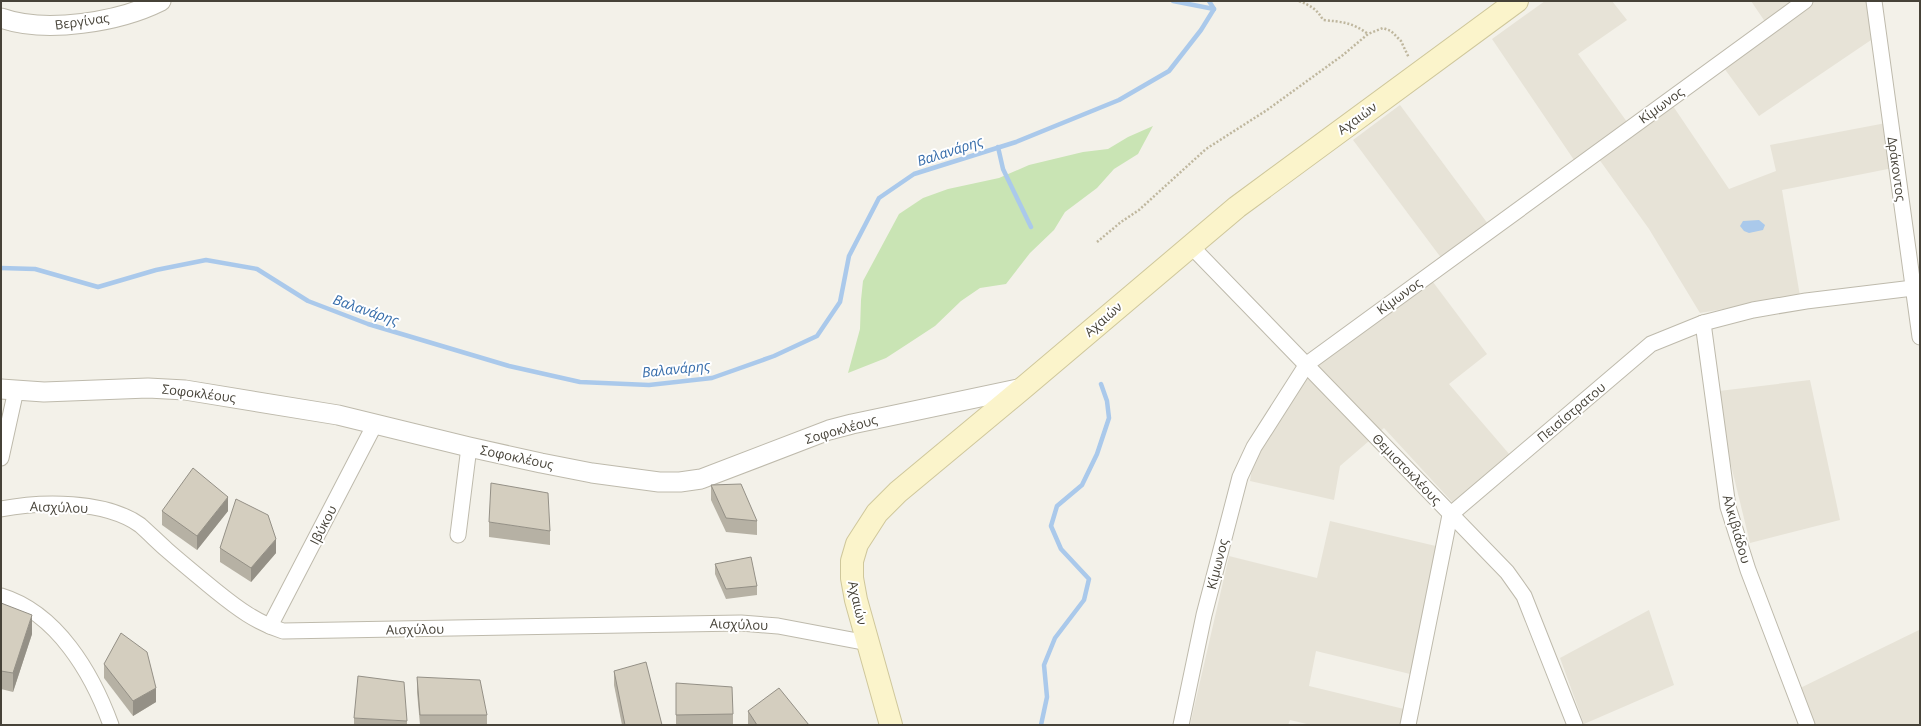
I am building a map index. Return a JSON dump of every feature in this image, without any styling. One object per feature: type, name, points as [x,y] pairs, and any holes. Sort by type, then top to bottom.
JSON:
[{"type":"main road","name":"Αχαιών","points":[[891,725],[853,587],[852,570],[854,553],[867,527],[877,513],[898,492],[1023,388],[1190,245],[1242,203],[1517,1]]},
{"type":"street","name":"Βεργίνας","points":[[1,18],[14,22],[34,25],[66,25],[120,15],[161,1]]},
{"type":"street","name":"Κίμωνος","points":[[1181,725],[1204,615],[1240,477],[1254,447],[1307,364],[1805,1]]},
{"type":"street","name":"Δράκοντος","points":[[1874,1],[1920,337]]},
{"type":"street","name":"Θεμιστοκλέους","points":[[1190,245],[1307,364],[1450,515],[1507,572],[1524,596],[1575,725]]},
{"type":"street","name":"Πεισίστρατου","points":[[1450,515],[1652,344],[1703,323],[1753,310],[1806,301],[1913,288]]},
{"type":"street","name":"Αλκιβιάδου","points":[[1703,323],[1728,507],[1748,570],[1807,725]]},
{"type":"street","name":"Σοφοκλέους","points":[[9,390],[44,392],[172,388],[338,415],[469,447],[606,475],[644,481],[680,482],[711,475],[829,430],[1023,388]]},
{"type":"street","points":[[1,458],[9,390]]},
{"type":"street","name":"Ιβύκου","points":[[270,626],[375,424]]},
{"type":"street","points":[[458,535],[469,447]]},
{"type":"street","name":"Αισχύλου","points":[[1,509],[37,505],[85,506],[124,516],[140,525],[170,553],[239,609],[252,618],[283,631],[741,623],[778,626],[868,643]]},
{"type":"street","points":[[1408,725],[1450,515]]},
{"type":"street","points":[[1,596],[31,610],[53,628],[90,679],[110,725]]},
{"type":"path","points":[[1299,1],[1318,11],[1323,20],[1339,21],[1357,25],[1368,34]]},
{"type":"path","points":[[1097,242],[1121,222],[1140,210],[1206,149],[1267,110],[1343,55],[1368,34],[1383,28],[1391,32],[1401,41],[1411,62],[1411,78]]},
{"type":"shaded area","points":[[1545,1],[1612,1],[1627,20],[1578,54],[1635,133],[1673,106],[1729,189],[1776,171],[1770,145],[1886,123],[1893,168],[1782,190],[1800,296],[1700,313],[1649,229],[1591,148],[1574,160],[1492,39]]},
{"type":"shaded area","points":[[1751,1],[1869,1],[1874,38],[1759,116],[1724,68],[1772,32]]},
{"type":"shaded area","points":[[1400,105],[1488,224],[1442,259],[1353,140]]},
{"type":"shaded area","points":[[1430,278],[1487,354],[1449,384],[1510,455],[1454,504],[1384,428],[1340,466],[1334,500],[1250,481],[1253,462],[1311,370]]},
{"type":"shaded area","points":[[1810,380],[1840,520],[1750,543],[1729,457],[1719,391]]},
{"type":"shaded area","points":[[1330,521],[1440,547],[1410,674],[1316,651],[1309,686],[1404,709],[1401,725],[1311,725],[1290,720],[1288,725],[1190,725],[1229,556],[1317,578]]},
{"type":"shaded area","points":[[1649,610],[1674,685],[1584,724],[1560,658]]},
{"type":"shaded area","points":[[1919,630],[1920,725],[1805,725],[1794,691]]},
{"type":"green space","points":[[1153,126],[1138,154],[1114,169],[1097,188],[1065,212],[1054,230],[1030,253],[1006,284],[980,288],[961,301],[935,326],[886,358],[848,373],[860,329],[863,281],[899,214],[923,198],[948,189],[999,178],[1029,165],[1083,152],[1108,149],[1128,137]]},
{"type":"water","points":[[1759,220],[1765,225],[1763,230],[1749,233],[1744,231],[1740,226],[1743,221]]},
{"type":"building","points":[[193,468],[228,497],[197,536],[162,511]]},
{"type":"building","points":[[491,483],[548,493],[550,531],[489,522]]},
{"type":"building","points":[[741,484],[757,521],[726,518],[711,485]]},
{"type":"building","points":[[236,499],[268,515],[276,539],[251,568],[220,548]]},
{"type":"building","points":[[751,557],[757,586],[726,589],[715,564]]},
{"type":"building","points":[[1,603],[32,615],[13,673],[1,671]]},
{"type":"building","points":[[121,633],[147,652],[156,688],[133,701],[104,664]]},
{"type":"building","points":[[646,662],[662,725],[625,725],[614,671]]},
{"type":"building","points":[[358,676],[404,682],[407,721],[354,718]]},
{"type":"building","points":[[417,677],[480,680],[487,715],[420,715]]},
{"type":"building","points":[[676,683],[732,687],[733,714],[676,715]]},
{"type":"building","points":[[779,688],[809,725],[757,725],[748,711]]},
{"type":"waterway","points":[[1173,1],[1214,9]]},
{"type":"waterway","name":"Βαλανάρης","points":[[1,268],[35,269],[98,287],[156,270],[206,260],[257,269],[308,301],[368,324],[509,366],[580,382],[649,385],[712,378],[774,356],[817,336],[840,302],[849,256],[879,198],[914,174],[1016,142],[1119,100],[1169,71],[1201,30],[1214,9],[1209,1]]},
{"type":"waterway","points":[[998,147],[1003,169],[1031,227]]},
{"type":"waterway","points":[[1041,725],[1047,697],[1044,665],[1055,638],[1084,600],[1089,579],[1061,549],[1051,526],[1057,506],[1082,485],[1097,454],[1109,418],[1107,401],[1101,384]]}]
